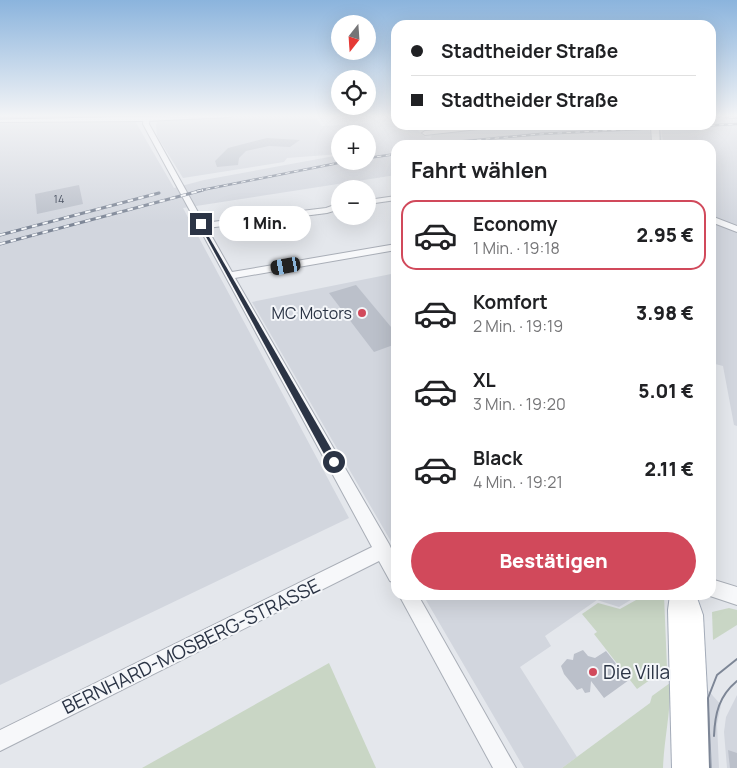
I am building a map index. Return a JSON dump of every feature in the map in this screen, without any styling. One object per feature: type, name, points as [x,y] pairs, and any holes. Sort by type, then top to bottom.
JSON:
[{"type":"main road","points":[[679,600],[685,768]]},
{"type":"main road","points":[[688,600],[692,615],[698,768]]},
{"type":"street","points":[[161,151],[391,565]]},
{"type":"street","points":[[376,201],[391,199]]},
{"type":"street","points":[[202,226],[331,209]]},
{"type":"street","points":[[716,221],[737,229]]},
{"type":"street","points":[[229,276],[391,248]]},
{"type":"street","name":"BERNHARD-MOSBERG-STRASSE","points":[[0,741],[383,550]]},
{"type":"street","points":[[716,590],[737,596]]},
{"type":"street","points":[[411,600],[506,768]]},
{"type":"shaded area","points":[[0,151],[152,151],[174,188],[204,180],[331,157],[331,170],[376,170],[376,151],[391,151],[391,176],[364,180],[331,180],[331,185],[183,208],[349,518],[0,685]]},
{"type":"shaded area","points":[[166,151],[331,151],[331,155],[287,158],[284,162],[183,178]]},
{"type":"shaded area","points":[[716,151],[737,151],[737,226],[716,218]]},
{"type":"shaded area","points":[[716,224],[737,231],[737,426],[734,425],[723,366],[716,364]]},
{"type":"shaded area","points":[[391,274],[391,541],[252,302]]},
{"type":"shaded area","points":[[426,600],[597,600],[545,636],[551,646],[520,667],[577,757],[562,768],[524,768]]},
{"type":"shaded area","points":[[597,600],[631,600],[619,607]]},
{"type":"shaded area","points":[[706,688],[721,705],[717,724],[719,768],[707,768]]},
{"type":"shaded area","points":[[737,695],[737,768],[727,768],[724,732],[726,717]]},
{"type":"green space","points":[[636,600],[664,600],[667,668],[637,689],[594,634],[597,632],[582,614],[598,603],[620,609]]},
{"type":"green space","points":[[729,608],[737,610],[737,625],[713,640],[712,612]]},
{"type":"green space","points":[[329,663],[376,768],[142,768]]},
{"type":"green space","points":[[670,683],[663,768],[562,768],[650,703],[652,696]]},
{"type":"building","points":[[225,151],[247,151],[239,158],[238,165],[217,167],[215,161]]},
{"type":"building","points":[[79,185],[83,204],[37,214],[35,194]]},
{"type":"building","name":"MC Motors","points":[[356,285],[391,327],[391,346],[374,352],[329,293]]},
{"type":"building","name":"Die Villa","points":[[583,650],[588,656],[595,658],[606,651],[629,680],[604,698],[591,681],[590,692],[585,693],[582,688],[577,690],[564,674],[561,666],[567,659],[573,660],[574,654]]},
{"type":"building","points":[[728,750],[737,753],[737,768],[730,768]]},
{"type":"tram line","points":[[710,768],[708,698],[717,675],[737,659]]},
{"type":"tram line","points":[[714,736],[715,720],[719,706],[726,693],[737,681]]},
{"type":"railway","points":[[376,157],[391,155]]},
{"type":"railway","points":[[197,191],[331,164]]},
{"type":"railway","points":[[0,244],[203,190]]},
{"type":"railway","points":[[0,235],[159,193]]},
{"type":"place","name":"MC Motors","points":[[362,313]]},
{"type":"place","name":"Die Villa","points":[[593,672]]},
{"type":"route","points":[[201,224],[334,462]]}]
